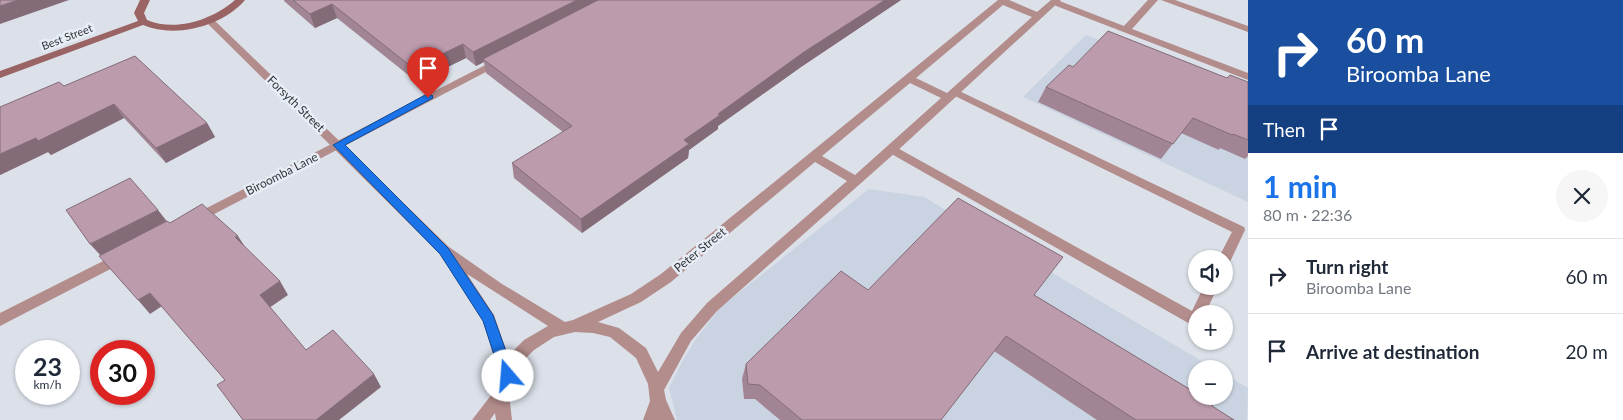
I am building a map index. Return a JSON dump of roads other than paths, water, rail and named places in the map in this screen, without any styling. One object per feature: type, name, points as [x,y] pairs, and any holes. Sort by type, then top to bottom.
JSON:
[{"type":"street","points":[[145,0],[140,7],[139,15],[143,22],[164,28],[179,28],[210,21],[224,14],[240,0]]},
{"type":"street","points":[[1125,30],[1153,0]]},
{"type":"street","points":[[1166,0],[1248,29]]},
{"type":"street","name":"Peter Street","points":[[501,394],[514,360],[529,345],[551,331],[569,327],[636,298],[666,278],[1003,1],[1039,16]]},
{"type":"street","points":[[651,420],[657,396],[686,337],[712,307],[892,149],[1055,1],[1125,30],[1248,76]]},
{"type":"street","name":"Forsyth Street","points":[[210,21],[444,251],[497,288],[569,327]]},
{"type":"street","name":"Best Street","points":[[0,75],[143,22]]},
{"type":"street","name":"Biroomba Lane","points":[[184,224],[514,53]]},
{"type":"street","points":[[908,78],[952,95],[1239,230],[1229,250]]},
{"type":"street","points":[[892,149],[1188,316]]},
{"type":"street","points":[[814,156],[856,181]]},
{"type":"street","name":"Forsyth Street","points":[[444,251],[489,319],[508,376]]},
{"type":"street","points":[[0,320],[132,252]]},
{"type":"street","points":[[569,327],[593,327],[614,332],[642,353],[656,384],[657,396],[666,420]]},
{"type":"street","points":[[480,420],[501,394]]},
{"type":"street","points":[[501,394],[504,420]]}]
